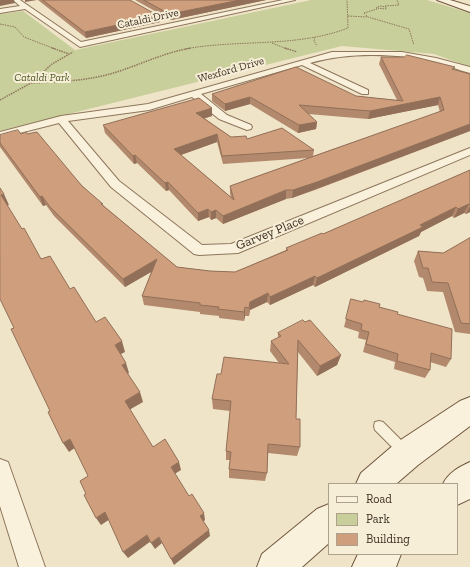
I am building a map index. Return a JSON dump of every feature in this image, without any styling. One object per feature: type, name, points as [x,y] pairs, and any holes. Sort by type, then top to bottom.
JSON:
[{"type":"main road","points":[[442,0],[470,9]]},
{"type":"main road","points":[[373,483],[407,454],[470,410]]},
{"type":"main road","points":[[458,487],[470,478]]},
{"type":"main road","points":[[275,567],[328,522]]},
{"type":"main road","points":[[370,567],[383,555]]},
{"type":"street","points":[[16,0],[79,47]]},
{"type":"street","name":"Cataldi Drive","points":[[79,47],[173,25],[292,0]]},
{"type":"street","points":[[0,11],[25,7]]},
{"type":"street","points":[[162,19],[173,25]]},
{"type":"street","name":"Wexford Drive","points":[[0,135],[61,119],[149,108],[301,58],[332,54],[402,54],[436,60],[470,70]]},
{"type":"street","points":[[301,58],[365,92]]},
{"type":"street","points":[[194,93],[223,117],[247,127]]},
{"type":"street","name":"Garvey Place","points":[[61,119],[116,184],[199,250],[233,249],[470,151]]},
{"type":"street","points":[[0,470],[32,567]]},
{"type":"lane","points":[[379,426],[407,454]]},
{"type":"path","points":[[31,83],[60,82],[93,78],[176,50],[217,44],[289,41],[348,28],[347,0]]},
{"type":"path","points":[[378,9],[376,7],[399,5],[397,0]]},
{"type":"path","points":[[368,17],[364,13],[378,9],[386,9],[383,7]]},
{"type":"path","points":[[348,16],[368,17],[410,29],[415,47]]},
{"type":"path","points":[[0,24],[21,30],[24,37],[69,54]]},
{"type":"path","points":[[315,36],[314,44],[320,48]]},
{"type":"path","points":[[268,42],[301,58]]},
{"type":"path","points":[[0,100],[31,83],[55,62],[79,47]]},
{"type":"green space","name":"Cataldi Park","points":[[311,0],[427,0],[470,13],[470,67],[434,54],[342,46],[0,131],[0,14],[23,11],[75,50]]},
{"type":"building","points":[[43,0],[130,0],[159,16],[85,32]]},
{"type":"building","points":[[144,0],[240,0],[170,14]]},
{"type":"building","points":[[407,55],[455,67],[452,69],[470,74],[470,124],[317,182],[293,190],[286,190],[223,216],[216,210],[211,212],[208,209],[198,213],[168,182],[165,183],[135,155],[133,156],[103,125],[199,98],[212,108],[196,113],[231,137],[246,136],[247,139],[282,128],[314,150],[222,156],[217,134],[174,149],[234,200],[230,186],[444,110],[440,97],[370,111],[299,105],[317,122],[299,125],[250,97],[225,104],[212,94],[296,67],[356,96],[403,101],[381,57],[404,57]]},
{"type":"building","points":[[18,130],[21,134],[26,132],[27,134],[37,132],[82,186],[103,204],[101,204],[177,267],[235,272],[288,250],[286,248],[322,233],[323,234],[470,170],[470,205],[469,204],[458,209],[456,207],[420,225],[423,227],[317,278],[315,276],[270,297],[268,293],[250,302],[249,308],[245,307],[244,312],[218,309],[219,307],[200,305],[200,303],[142,296],[157,259],[123,279],[50,207],[42,196],[40,197],[0,143],[0,135]]},
{"type":"building","points":[[0,188],[4,194],[1,195],[22,229],[24,228],[41,259],[50,256],[70,289],[74,287],[96,322],[105,317],[122,341],[115,345],[126,363],[122,365],[140,392],[125,401],[153,447],[165,439],[179,462],[171,467],[189,496],[192,494],[204,513],[200,516],[209,530],[171,559],[159,537],[151,543],[147,535],[123,552],[105,512],[96,518],[84,495],[86,494],[80,481],[88,476],[70,439],[63,443],[48,412],[50,411],[11,329],[14,328],[0,299]]},
{"type":"building","points":[[470,238],[470,324],[461,323],[448,283],[432,282],[428,268],[423,268],[418,251],[443,253]]},
{"type":"building","points":[[351,299],[363,302],[364,300],[380,304],[379,307],[398,312],[397,314],[452,329],[451,359],[431,353],[430,370],[397,361],[398,354],[366,344],[369,332],[361,330],[362,324],[346,319]]},
{"type":"building","points":[[303,320],[305,322],[310,320],[341,355],[320,366],[298,340],[296,419],[300,419],[300,447],[268,444],[267,473],[229,469],[231,452],[226,451],[231,401],[212,399],[217,374],[221,374],[224,357],[289,364],[271,341],[281,336],[278,333]]}]
